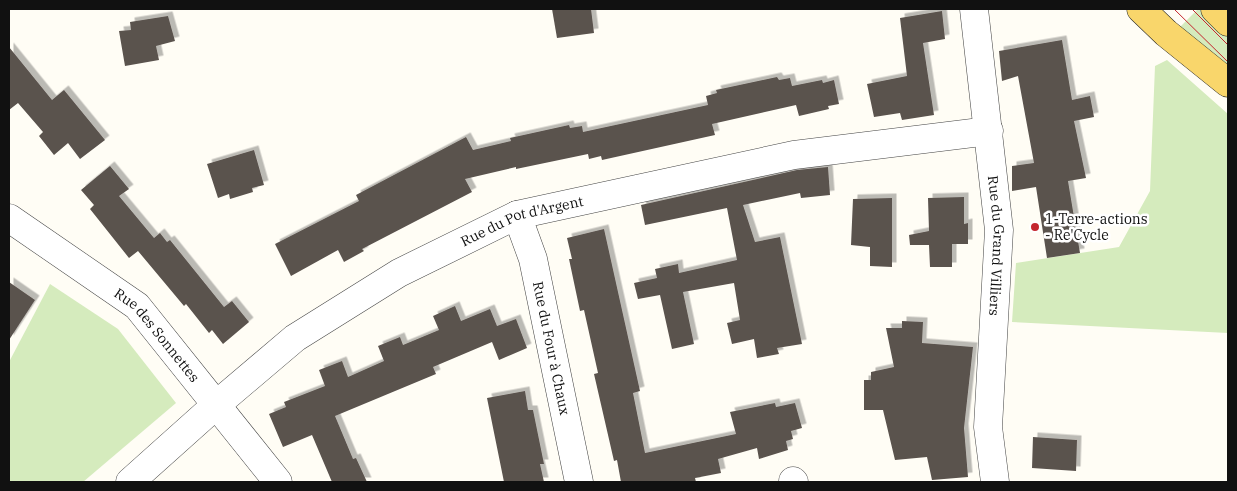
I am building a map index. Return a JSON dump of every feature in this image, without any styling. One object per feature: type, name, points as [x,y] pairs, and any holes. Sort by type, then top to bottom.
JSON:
[{"type":"main road","points":[[1141,9],[1166,33],[1228,83]]},
{"type":"main road","points":[[1215,9],[1228,22]]},
{"type":"street","name":"Rue du Grand Villiers","points":[[974,9],[999,230],[988,427],[995,482]]},
{"type":"street","name":"Rue du Pot d'Argent","points":[[130,482],[295,338],[399,272],[517,215],[794,155],[989,131]]},
{"type":"street","name":"Rue du Four à Chaux","points":[[517,215],[533,259],[579,482]]},
{"type":"street","name":"Rue des Sonnettes","points":[[9,218],[137,306],[278,482]]},
{"type":"green space","points":[[1198,9],[1211,9],[1228,28],[1228,75],[1175,32]]},
{"type":"green space","points":[[1167,60],[1228,114],[1228,333],[1012,322],[1016,263],[1119,247],[1150,191],[1155,66]]},
{"type":"green space","points":[[50,284],[118,329],[176,403],[83,482],[9,482],[9,362]]},
{"type":"building","points":[[552,9],[591,9],[594,33],[557,38]]},
{"type":"building","points":[[942,11],[945,39],[923,43],[934,115],[902,120],[900,113],[874,117],[867,84],[907,76],[900,18]]},
{"type":"building","points":[[168,16],[175,41],[156,46],[159,60],[125,66],[119,31],[131,30],[130,22]]},
{"type":"building","points":[[1062,40],[1072,100],[1090,96],[1094,117],[1074,121],[1086,178],[1068,181],[1080,253],[1047,258],[1036,187],[1012,191],[1012,166],[1034,163],[1018,76],[1002,81],[999,51]]},
{"type":"building","points":[[9,47],[52,100],[64,90],[105,140],[80,159],[68,143],[54,155],[39,136],[43,132],[18,103],[9,110]]},
{"type":"building","points":[[777,77],[779,80],[790,78],[792,86],[822,80],[823,83],[834,80],[839,104],[828,106],[829,109],[799,116],[796,105],[712,124],[715,135],[602,160],[601,156],[589,159],[588,154],[516,169],[516,167],[465,179],[472,192],[362,249],[364,251],[344,262],[338,250],[291,276],[275,244],[359,201],[356,195],[466,137],[473,150],[511,141],[510,138],[569,125],[570,128],[582,126],[583,132],[708,105],[706,96],[717,93],[716,90]]},
{"type":"building","points":[[254,150],[264,185],[252,188],[253,192],[230,199],[229,194],[218,198],[207,164]]},
{"type":"building","points":[[110,166],[129,189],[119,196],[154,238],[160,233],[167,242],[170,240],[224,307],[232,301],[249,322],[223,344],[212,330],[209,333],[186,304],[184,306],[138,251],[129,258],[90,209],[94,205],[81,190]]},
{"type":"building","points":[[828,167],[830,195],[801,198],[800,193],[743,205],[755,242],[780,237],[802,344],[777,348],[779,354],[757,358],[754,339],[732,344],[727,323],[740,320],[734,283],[683,292],[694,344],[672,349],[660,295],[638,299],[634,283],[657,278],[655,269],[678,264],[679,273],[737,260],[727,208],[645,225],[641,205],[797,170]]},
{"type":"building","points":[[964,197],[964,224],[968,223],[968,244],[952,244],[952,267],[930,267],[929,245],[910,245],[909,235],[929,231],[928,198]]},
{"type":"building","points":[[892,198],[892,267],[870,266],[870,247],[851,245],[853,199]]},
{"type":"building","points":[[604,229],[640,391],[633,393],[645,453],[736,434],[730,412],[775,403],[776,407],[795,403],[802,428],[791,431],[793,439],[786,441],[788,450],[759,459],[757,448],[718,459],[721,473],[695,478],[696,482],[621,482],[617,460],[614,461],[594,374],[598,373],[584,310],[580,311],[569,259],[572,259],[567,238]]},
{"type":"building","points":[[9,282],[35,300],[9,340]]},
{"type":"building","points":[[455,306],[461,321],[490,309],[497,326],[516,319],[527,348],[499,360],[492,342],[433,367],[436,374],[335,416],[353,459],[356,458],[367,482],[332,482],[312,435],[283,447],[269,414],[286,407],[284,402],[325,386],[319,370],[342,361],[348,377],[384,361],[378,346],[400,337],[403,345],[439,330],[433,316]]},
{"type":"building","points":[[902,321],[923,322],[922,343],[973,347],[964,428],[968,477],[932,480],[927,457],[895,460],[883,410],[864,410],[864,380],[871,380],[871,372],[894,367],[886,328],[902,328]]},
{"type":"building","points":[[525,391],[528,410],[533,410],[544,464],[540,464],[544,482],[504,482],[487,398]]},
{"type":"building","points":[[1033,437],[1077,440],[1076,471],[1032,468]]},
{"type":"tram line","points":[[1174,9],[1228,62]]},
{"type":"tram line","points":[[1192,9],[1228,45]]},
{"type":"place","name":"1-Terre-actions - Re'Cycle","points":[[1035,227]]}]
